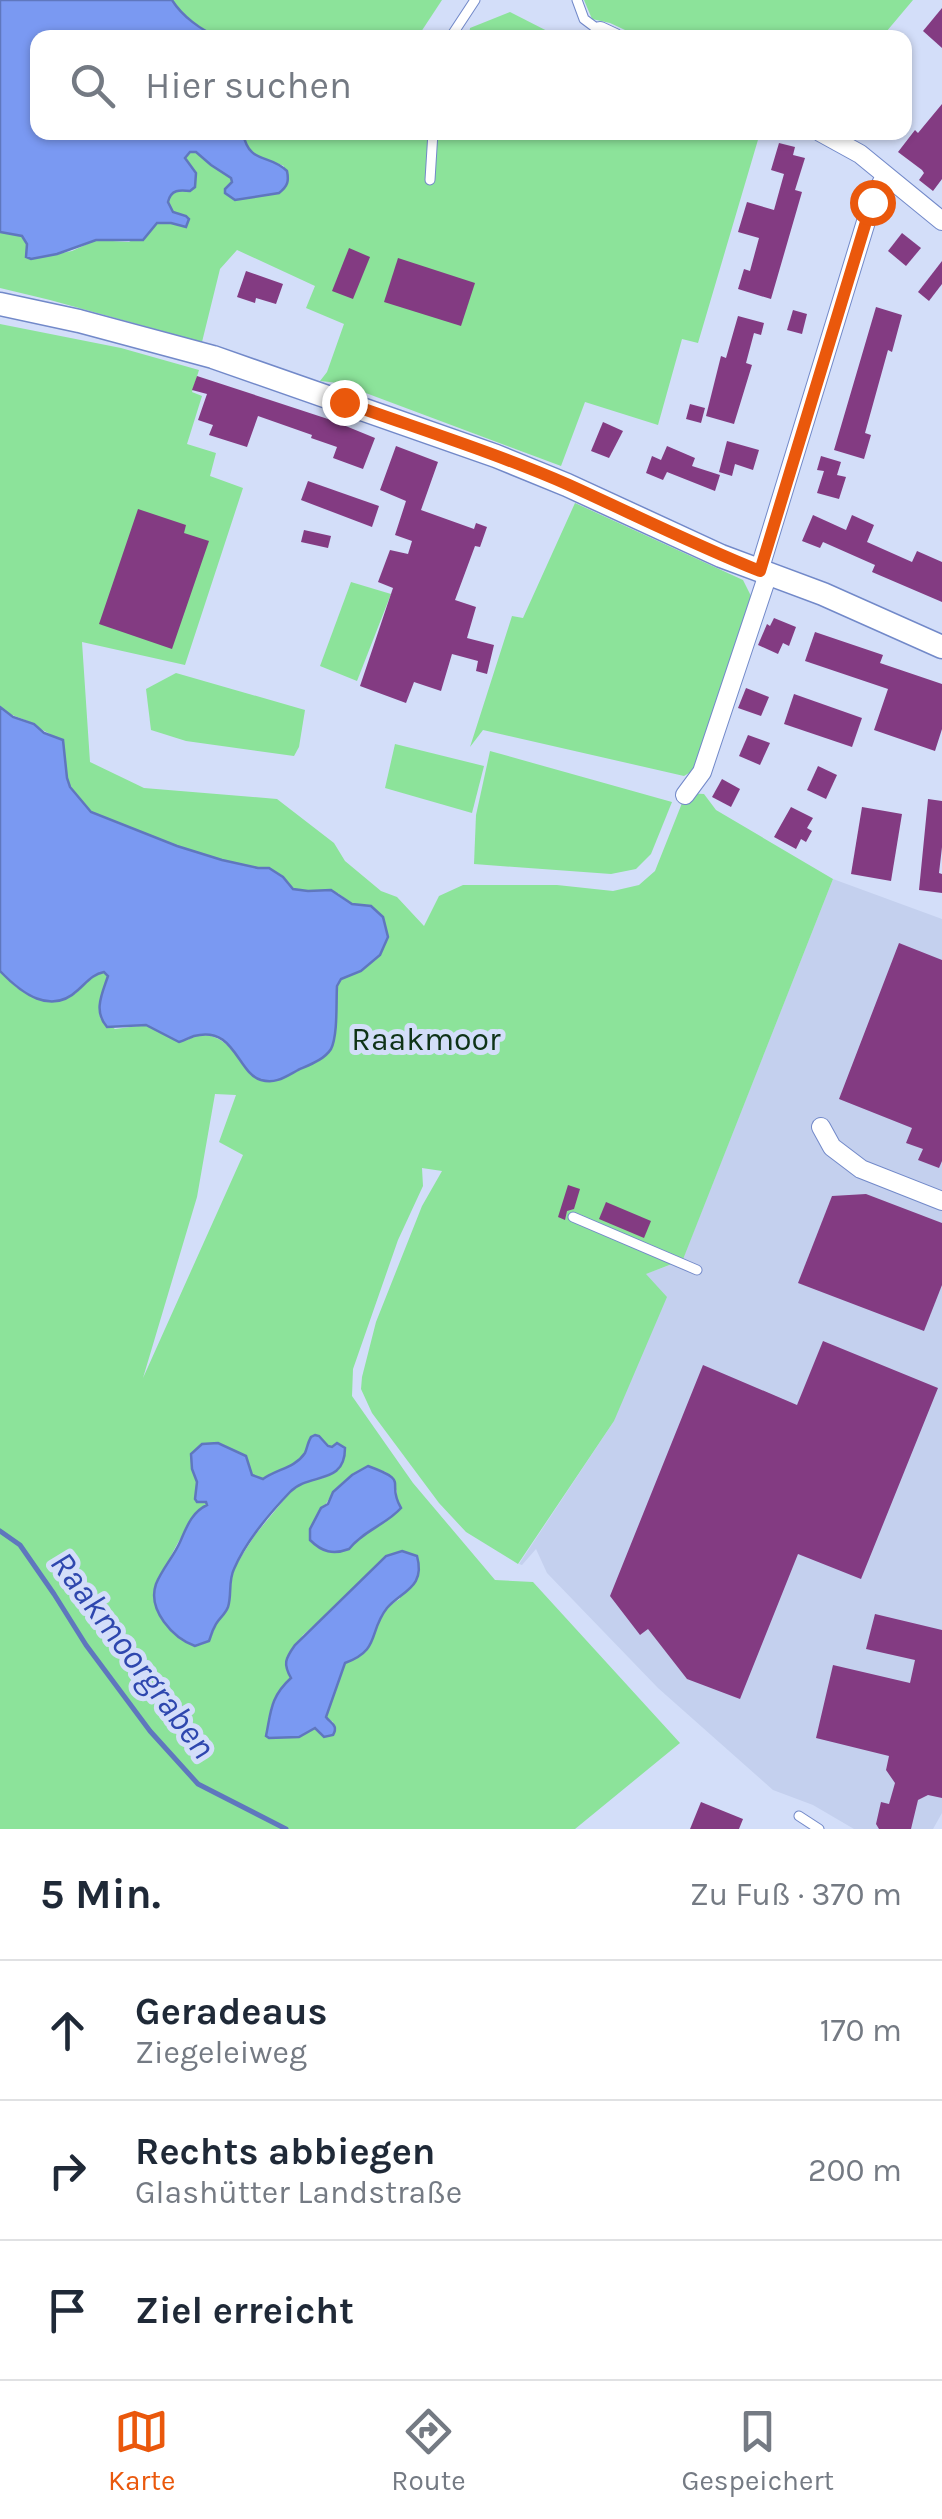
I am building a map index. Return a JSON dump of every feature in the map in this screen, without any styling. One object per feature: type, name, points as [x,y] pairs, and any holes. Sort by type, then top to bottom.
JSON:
[{"type":"street","points":[[835,140],[860,154],[942,221]]},
{"type":"street","points":[[684,795],[702,772],[872,202],[885,176]]},
{"type":"street","points":[[0,304],[134,336],[264,374],[514,463],[942,647]]},
{"type":"street","points":[[821,1127],[832,1147],[862,1169],[942,1201]]},
{"type":"lane","points":[[455,30],[475,0]]},
{"type":"lane","points":[[577,0],[584,19],[601,30]]},
{"type":"lane","points":[[430,180],[432,140]]},
{"type":"lane","points":[[573,1217],[696,1270]]},
{"type":"lane","points":[[798,1816],[819,1829]]},
{"type":"shaded area","points":[[833,879],[942,919],[942,1813],[933,1829],[854,1829],[813,1805],[773,1790],[658,1688],[547,1573],[536,1549],[519,1564],[614,1421],[645,1274],[673,1264],[680,1266]]},
{"type":"green space","points":[[172,0],[442,0],[422,30],[204,30]]},
{"type":"green space","points":[[584,0],[913,0],[888,30],[625,30],[592,19]]},
{"type":"green space","points":[[510,12],[545,30],[470,30]]},
{"type":"green space","points":[[758,140],[698,343],[682,339],[658,425],[585,402],[561,466],[339,383],[320,381],[344,324],[306,308],[315,286],[237,250],[220,269],[202,342],[0,288],[0,232],[22,236],[31,259],[72,251],[96,240],[129,242],[157,223],[171,223],[186,216],[173,212],[168,202],[173,193],[190,191],[192,167],[185,157],[190,152],[196,151],[231,178],[235,200],[280,192],[284,166],[253,153],[246,142]]},
{"type":"green space","name":"Raakmoor","points":[[0,324],[121,348],[199,370],[192,392],[202,396],[187,444],[216,453],[210,476],[243,488],[185,665],[82,642],[90,762],[144,788],[277,799],[334,843],[345,861],[381,891],[397,897],[424,926],[439,896],[463,885],[557,885],[613,891],[639,885],[655,871],[686,793],[704,794],[716,810],[833,879],[680,1267],[672,1264],[646,1274],[667,1297],[614,1421],[518,1564],[466,1532],[439,1503],[372,1413],[361,1389],[376,1322],[422,1206],[442,1171],[422,1168],[423,1186],[398,1240],[353,1369],[352,1396],[413,1483],[495,1580],[533,1582],[680,1743],[575,1829],[0,1829],[0,971],[17,988],[75,994],[96,974],[104,972],[108,976],[99,1007],[100,1018],[115,1029],[146,1025],[187,1040],[206,1035],[222,1041],[247,1069],[292,1068],[310,1063],[331,1048],[337,986],[341,979],[361,971],[371,906],[352,904],[338,893],[293,889],[269,868],[222,860],[177,846],[91,812],[70,787],[63,740],[0,707]],"holes":[[[215,1094],[236,1095],[219,1142],[243,1155],[143,1378],[197,1197]],[[319,1436],[332,1447],[325,1478],[306,1480],[292,1490],[255,1535],[234,1568],[229,1595],[211,1637],[195,1646],[179,1637],[162,1617],[154,1590],[184,1532],[207,1505],[195,1499],[197,1482],[192,1469],[224,1445],[246,1456],[252,1475],[263,1479],[296,1463]],[[374,1468],[386,1472],[401,1508],[350,1546],[328,1551],[310,1539],[314,1528],[341,1484]],[[386,1556],[400,1599],[383,1614],[367,1649],[345,1663],[326,1717],[333,1722],[335,1733],[315,1728],[299,1737],[269,1738],[272,1705],[291,1678],[288,1656],[303,1635]]]},
{"type":"green space","points":[[575,503],[743,580],[751,596],[694,770],[684,776],[483,730],[470,747],[512,616],[523,618]]},
{"type":"green space","points":[[351,582],[391,594],[357,681],[320,666]]},
{"type":"green space","points":[[176,673],[305,710],[294,756],[186,741],[151,730],[146,689]]},
{"type":"green space","points":[[395,744],[484,766],[472,813],[385,788]]},
{"type":"green space","points":[[490,751],[672,802],[651,854],[636,869],[611,874],[474,864],[476,815]]},
{"type":"water","points":[[0,0],[172,0],[204,30],[30,30],[30,140],[245,140],[255,154],[287,171],[288,181],[279,193],[235,200],[225,193],[231,178],[196,152],[190,152],[185,158],[196,173],[195,187],[174,193],[168,202],[173,212],[189,219],[186,227],[157,223],[143,240],[96,240],[31,259],[26,257],[27,244],[22,236],[0,232]]},
{"type":"water","points":[[0,707],[63,740],[70,787],[91,812],[177,846],[222,860],[269,868],[293,889],[331,890],[352,904],[371,906],[383,917],[388,937],[380,955],[361,971],[341,979],[337,986],[335,1036],[328,1053],[280,1079],[261,1080],[218,1037],[208,1034],[179,1042],[146,1025],[107,1027],[100,1015],[108,976],[104,972],[93,976],[68,998],[47,1001],[27,994],[0,971]]},
{"type":"water","points":[[315,1435],[328,1446],[337,1443],[345,1448],[339,1468],[298,1486],[274,1509],[251,1538],[234,1569],[228,1607],[209,1641],[195,1646],[187,1642],[164,1622],[154,1594],[190,1520],[207,1505],[195,1499],[197,1482],[191,1454],[202,1444],[218,1443],[246,1456],[252,1475],[263,1479],[301,1458]]},
{"type":"water","points":[[368,1466],[394,1479],[401,1508],[349,1549],[333,1552],[319,1547],[310,1540],[310,1529],[321,1508],[352,1475]]},
{"type":"water","points":[[402,1551],[417,1556],[418,1575],[411,1588],[387,1608],[369,1646],[345,1663],[326,1717],[334,1726],[333,1735],[324,1737],[315,1728],[299,1737],[266,1736],[275,1698],[291,1678],[286,1662],[295,1645],[386,1556]]},
{"type":"building","points":[[942,8],[942,48],[923,31]]},
{"type":"building","points":[[942,104],[942,179],[933,191],[919,180],[922,170],[898,152],[907,140],[912,140],[915,130],[918,133]]},
{"type":"building","points":[[779,143],[795,147],[793,155],[805,158],[795,190],[802,192],[771,299],[738,289],[744,269],[750,271],[759,238],[738,232],[747,202],[774,210],[784,174],[771,170]]},
{"type":"building","points":[[902,233],[921,248],[906,266],[888,251]]},
{"type":"building","points":[[349,248],[370,257],[353,299],[332,291]]},
{"type":"building","points":[[398,258],[475,283],[461,326],[384,302]]},
{"type":"building","points":[[942,261],[942,284],[929,301],[918,292]]},
{"type":"building","points":[[246,271],[283,284],[276,304],[237,297]]},
{"type":"building","points":[[876,307],[902,315],[865,433],[871,435],[864,459],[834,450]]},
{"type":"building","points":[[793,310],[807,314],[802,334],[787,330]]},
{"type":"building","points":[[738,316],[764,323],[761,335],[754,333],[746,363],[752,365],[734,424],[706,416],[721,356],[726,358]]},
{"type":"building","points":[[197,376],[375,438],[363,469],[333,458],[337,447],[258,416],[247,447],[209,435],[213,425],[198,420],[207,394],[192,390]]},
{"type":"building","points":[[690,404],[705,408],[701,423],[686,419]]},
{"type":"building","points":[[603,422],[623,431],[609,458],[591,451]]},
{"type":"building","points":[[727,441],[759,450],[753,470],[735,464],[732,476],[719,472]]},
{"type":"building","points":[[396,446],[438,462],[421,510],[474,529],[476,523],[487,527],[480,547],[475,546],[455,600],[476,607],[467,638],[494,645],[487,674],[476,671],[478,661],[452,654],[441,691],[414,682],[406,703],[360,686],[393,588],[378,582],[390,550],[408,554],[412,541],[395,535],[406,501],[380,490]]},
{"type":"building","points":[[667,446],[695,458],[692,466],[720,475],[715,491],[667,472],[663,480],[646,473],[652,456],[661,460]]},
{"type":"building","points":[[821,456],[841,462],[837,475],[846,477],[839,499],[817,493],[824,471],[817,470]]},
{"type":"building","points":[[308,481],[379,506],[372,527],[301,500]]},
{"type":"building","points":[[138,509],[186,525],[184,533],[209,541],[172,649],[99,624]]},
{"type":"building","points":[[813,515],[846,530],[852,515],[874,525],[867,542],[912,562],[917,551],[942,562],[942,602],[872,572],[875,565],[823,542],[820,548],[802,541]]},
{"type":"building","points":[[304,530],[331,536],[328,548],[301,542]]},
{"type":"building","points":[[774,618],[796,627],[789,646],[783,643],[778,654],[758,645]]},
{"type":"building","points":[[815,632],[883,655],[880,663],[942,684],[942,729],[935,751],[874,730],[888,689],[805,661]]},
{"type":"building","points":[[746,688],[769,697],[761,716],[738,708]]},
{"type":"building","points":[[794,694],[862,718],[852,747],[784,724]]},
{"type":"building","points":[[748,735],[770,743],[760,765],[739,756]]},
{"type":"building","points":[[818,766],[837,775],[826,799],[807,790]]},
{"type":"building","points":[[722,779],[740,789],[731,807],[712,797]]},
{"type":"building","points":[[928,799],[942,801],[942,893],[919,890]]},
{"type":"building","points":[[791,807],[813,818],[806,842],[801,839],[796,849],[774,837]]},
{"type":"building","points":[[862,807],[902,814],[891,881],[851,874]]},
{"type":"building","points":[[899,943],[942,960],[939,1168],[918,1160],[923,1149],[906,1143],[912,1128],[839,1099]]},
{"type":"building","points":[[568,1185],[580,1189],[574,1209],[567,1211],[565,1220],[558,1217]]},
{"type":"building","points":[[866,1194],[942,1223],[942,1285],[924,1331],[798,1283],[832,1196]]},
{"type":"building","points":[[606,1202],[651,1221],[644,1238],[599,1219]]},
{"type":"building","points":[[823,1341],[938,1388],[861,1579],[798,1554],[740,1699],[687,1679],[648,1629],[640,1635],[610,1596],[703,1365],[797,1405]]},
{"type":"building","points":[[875,1614],[942,1630],[942,1798],[928,1795],[918,1800],[911,1829],[879,1829],[876,1824],[881,1802],[889,1804],[895,1783],[886,1770],[889,1756],[816,1738],[833,1665],[910,1683],[915,1660],[866,1649]]},
{"type":"building","points":[[701,1802],[743,1819],[739,1829],[690,1829]]},
{"type":"waterway","name":"Raakmoorgraben","points":[[0,1531],[20,1545],[86,1645],[150,1731],[198,1784],[286,1829]]},
{"type":"route","points":[[344,402],[568,485],[760,571],[872,202]]}]
